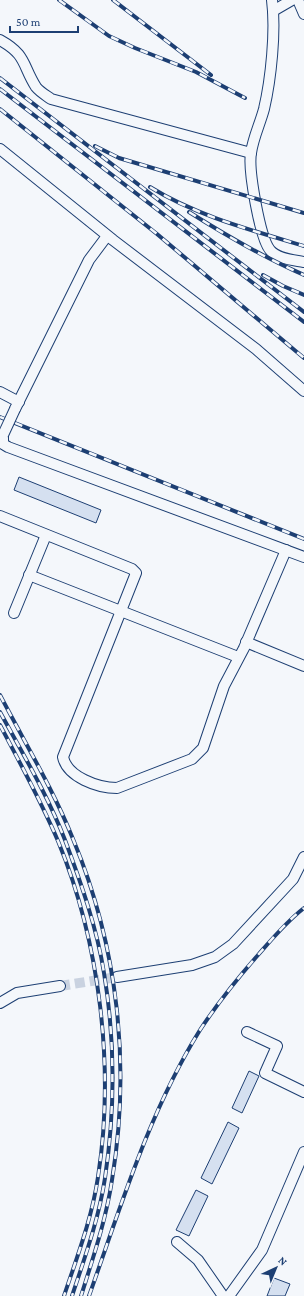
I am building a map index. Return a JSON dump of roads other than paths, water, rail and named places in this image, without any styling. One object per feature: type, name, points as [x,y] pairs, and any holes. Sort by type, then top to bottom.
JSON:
[{"type":"street","points":[[272,0],[273,11],[268,92],[251,153],[251,181],[256,199],[261,233],[270,251],[277,256],[304,262]]},
{"type":"street","points":[[273,11],[292,0]]},
{"type":"street","points":[[298,0],[304,14]]},
{"type":"street","points":[[0,40],[16,50],[25,62],[37,89],[52,99],[251,153]]},
{"type":"street","points":[[0,149],[107,236],[256,349],[304,391]]},
{"type":"street","points":[[107,236],[89,260],[17,405],[3,435],[4,444],[8,447],[304,557]]},
{"type":"street","points":[[0,392],[17,405]]},
{"type":"street","points":[[0,516],[132,569],[136,573],[63,757],[64,764],[90,783],[105,788],[117,788],[192,759],[203,748],[224,686],[246,642],[286,550]]},
{"type":"street","points":[[14,613],[46,535]]},
{"type":"street","points":[[29,575],[238,658]]},
{"type":"street","points":[[246,642],[304,666]]},
{"type":"street","points":[[117,977],[192,965],[215,957],[233,944],[293,879],[304,857]]},
{"type":"street","points":[[0,1003],[16,993],[60,986]]},
{"type":"street","points":[[247,1032],[277,1046],[265,1073],[304,1092]]},
{"type":"street","points":[[228,1296],[262,1250],[304,1152]]},
{"type":"street","points":[[177,1242],[198,1260],[223,1296]]},
{"type":"tunnel","points":[[60,986],[117,977]]},
{"type":"railway","points":[[59,0],[109,36],[196,72],[245,98]]},
{"type":"railway","points":[[113,0],[211,75]]},
{"type":"railway","points":[[0,78],[304,312]]},
{"type":"railway","points":[[0,89],[304,322]]},
{"type":"railway","points":[[0,109],[157,234],[304,358]]},
{"type":"railway","points":[[95,146],[119,158],[304,213]]},
{"type":"railway","points":[[150,187],[205,214],[244,228],[304,246]]},
{"type":"railway","points":[[189,212],[245,246],[304,275]]},
{"type":"railway","points":[[263,275],[304,295]]},
{"type":"railway","points":[[0,417],[304,539]]},
{"type":"railway","points":[[0,695],[57,802],[73,839],[101,922],[110,964],[116,1007],[120,1050],[118,1137],[106,1210],[99,1239],[81,1296]]},
{"type":"railway","points":[[0,712],[43,791],[65,840],[83,889],[93,922],[101,956],[108,998],[112,1049],[112,1101],[111,1127],[105,1178],[91,1237],[72,1296]]},
{"type":"railway","points":[[0,725],[45,811],[72,880],[94,963],[100,1006],[104,1050],[105,1093],[103,1135],[98,1177],[88,1222],[64,1296]]},
{"type":"railway","points":[[89,1296],[137,1160],[151,1126],[182,1061],[200,1030],[235,982],[291,919],[304,908]]}]
